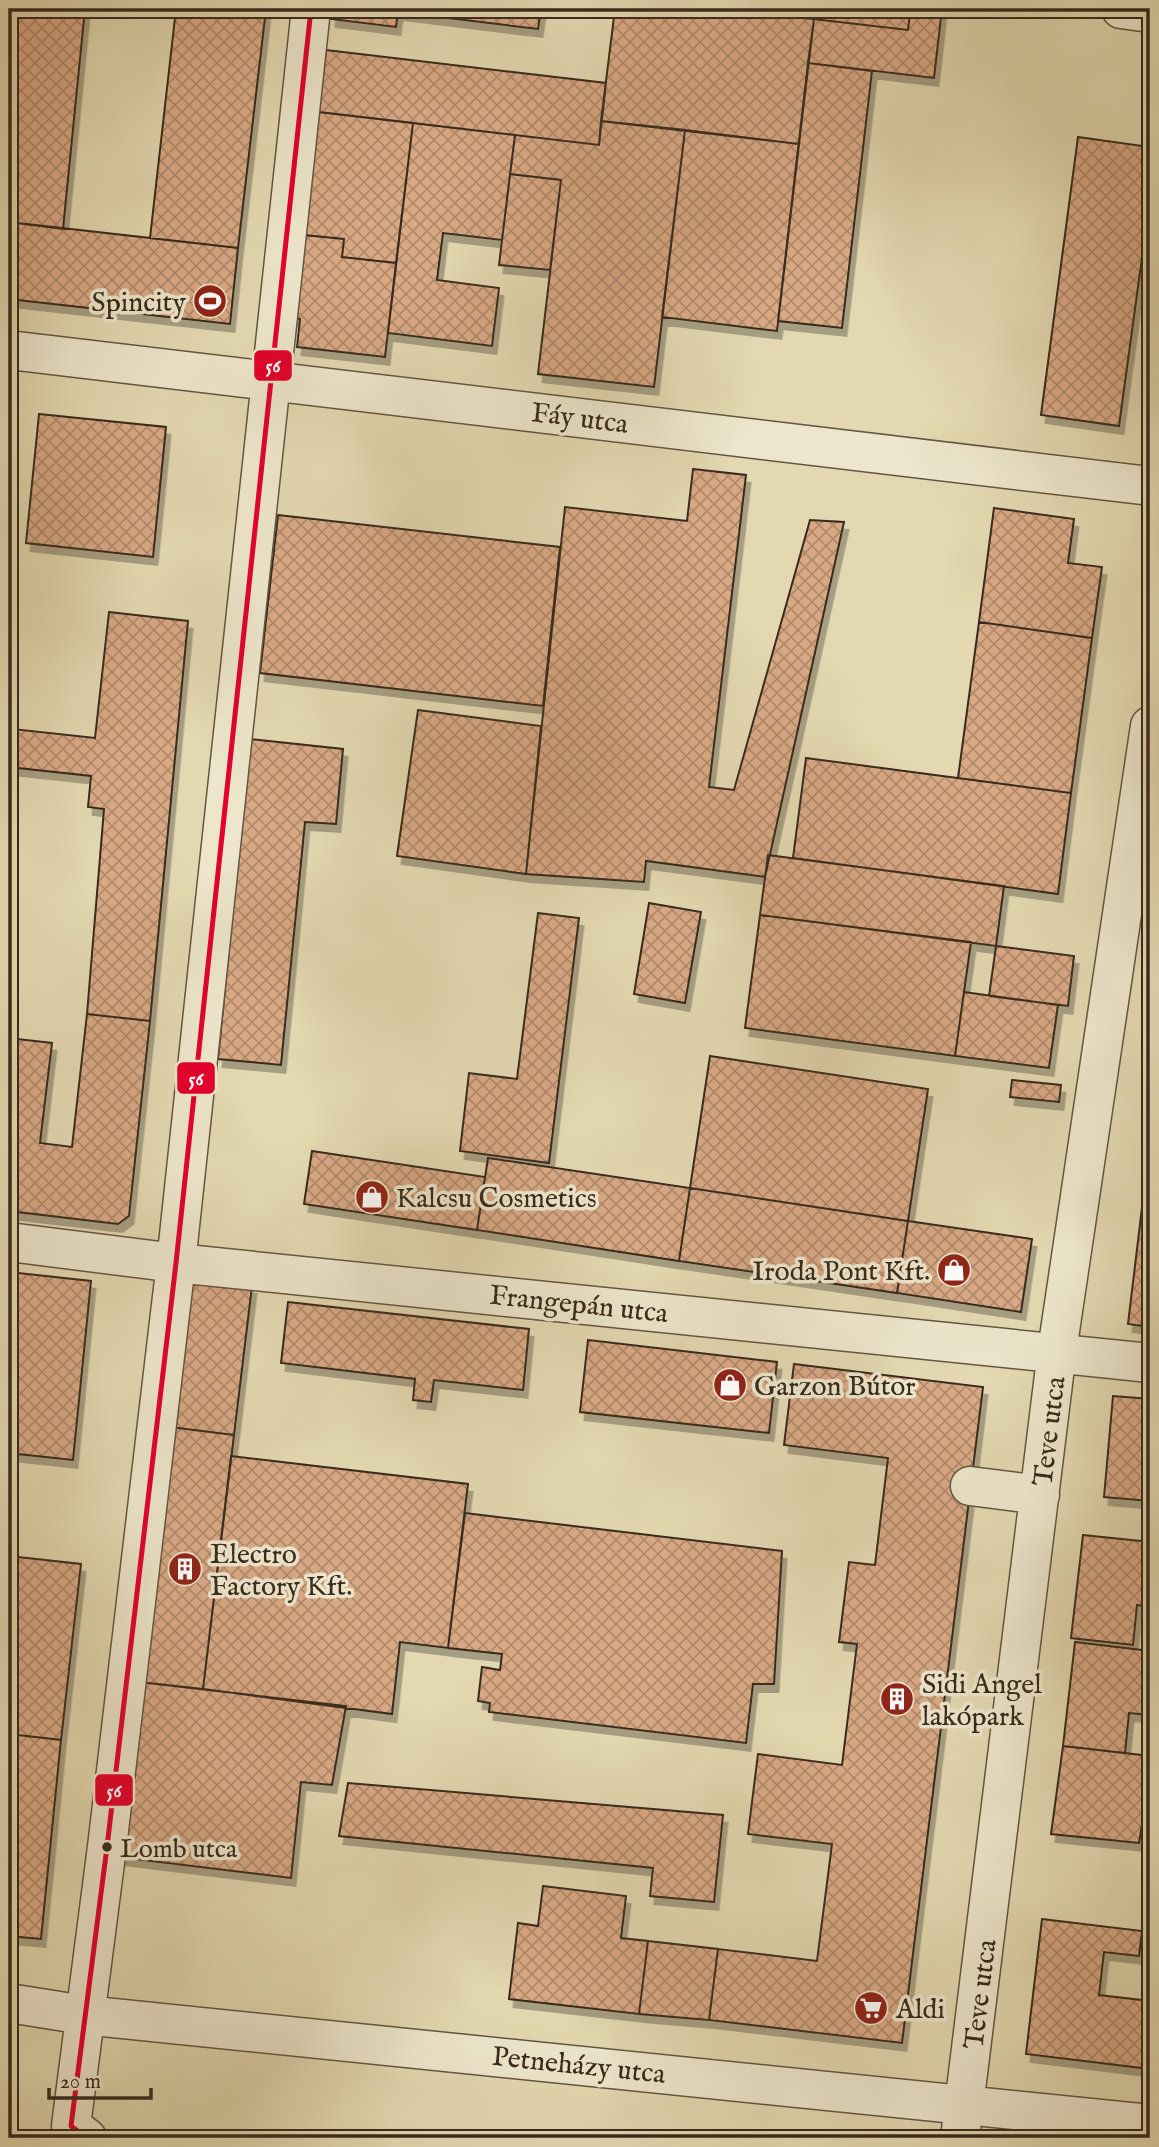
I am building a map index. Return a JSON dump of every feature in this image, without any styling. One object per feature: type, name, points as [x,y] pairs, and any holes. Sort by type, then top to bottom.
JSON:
[{"type":"street","points":[[76,2134],[84,2014],[107,1847],[176,1263],[311,9]]},
{"type":"street","points":[[1121,9],[1150,13]]},
{"type":"street","name":"Fáy utca","points":[[9,350],[1150,486]]},
{"type":"street","name":"Teve utca","points":[[963,2120],[1057,1352],[1150,726]]},
{"type":"street","name":"Frangepán utca","points":[[9,1242],[176,1263],[1150,1363]]},
{"type":"street","points":[[970,1486],[1040,1495]]},
{"type":"street","name":"Petneházy utca","points":[[9,2003],[963,2120],[1150,2124]]},
{"type":"building","points":[[9,9],[85,9],[63,229],[9,222]]},
{"type":"building","points":[[176,9],[266,9],[238,248],[150,238]]},
{"type":"building","points":[[332,9],[407,9],[406,13],[398,12],[396,27],[331,19]]},
{"type":"building","points":[[407,9],[541,9],[538,29],[406,13]]},
{"type":"building","points":[[615,9],[726,9],[814,19],[799,144],[601,121]]},
{"type":"building","points":[[726,9],[942,9],[941,17],[910,13],[908,30]]},
{"type":"building","points":[[910,13],[941,17],[934,78],[808,63],[814,19],[908,30]]},
{"type":"building","points":[[326,50],[606,83],[599,145],[319,112]]},
{"type":"building","points":[[808,63],[872,71],[842,328],[778,321]]},
{"type":"building","points":[[319,112],[413,123],[396,263],[342,257],[344,239],[304,235]]},
{"type":"building","points":[[601,121],[685,130],[654,387],[538,374],[561,180],[510,174],[515,135],[599,145]]},
{"type":"building","points":[[413,123],[515,135],[502,240],[443,233],[437,280],[499,288],[492,346],[388,333]]},
{"type":"building","points":[[685,130],[799,144],[777,331],[662,317]]},
{"type":"building","points":[[1078,137],[1150,147],[1150,199],[1119,426],[1041,415]]},
{"type":"building","points":[[510,174],[561,180],[550,270],[499,265]]},
{"type":"building","points":[[9,222],[238,248],[230,324],[9,299]]},
{"type":"building","points":[[304,235],[344,239],[342,257],[396,263],[385,357],[297,347],[300,319],[294,318]]},
{"type":"building","points":[[39,414],[166,427],[153,557],[26,543]]},
{"type":"building","points":[[693,469],[746,475],[709,787],[734,790],[810,520],[844,522],[765,877],[646,861],[644,882],[526,874],[565,507],[687,521]]},
{"type":"building","points":[[994,508],[1074,519],[1068,563],[1102,567],[1092,638],[979,622]]},
{"type":"building","points":[[278,515],[560,547],[543,706],[260,673]]},
{"type":"building","points":[[109,612],[188,621],[150,1021],[87,1014],[104,809],[88,807],[91,776],[9,767],[13,729],[95,738]]},
{"type":"building","points":[[979,622],[1092,638],[1071,793],[958,778]]},
{"type":"building","points":[[418,710],[541,726],[526,874],[397,856]]},
{"type":"building","points":[[250,739],[343,749],[336,824],[305,822],[281,1065],[218,1059]]},
{"type":"building","points":[[806,758],[1071,793],[1058,894],[793,858]]},
{"type":"building","points":[[768,855],[1004,886],[996,946],[760,915]]},
{"type":"building","points":[[649,903],[701,912],[685,1003],[634,994]]},
{"type":"building","points":[[538,913],[579,918],[549,1163],[460,1151],[469,1073],[517,1079]]},
{"type":"building","points":[[760,915],[971,942],[955,1056],[745,1028]]},
{"type":"building","points":[[996,946],[1074,956],[1068,1006],[989,996]]},
{"type":"building","points":[[964,992],[1058,1005],[1049,1068],[955,1056]]},
{"type":"building","points":[[87,1014],[150,1021],[129,1216],[118,1224],[9,1211],[9,1038],[52,1043],[40,1143],[72,1147]]},
{"type":"building","points":[[710,1056],[928,1089],[908,1221],[690,1188]]},
{"type":"building","points":[[1012,1080],[1061,1085],[1059,1102],[1010,1097]]},
{"type":"building","points":[[1150,1141],[1150,1327],[1128,1324]]},
{"type":"building","points":[[312,1151],[485,1177],[477,1230],[304,1204]]},
{"type":"building","points":[[488,1158],[690,1188],[679,1261],[477,1230]]},
{"type":"building","points":[[690,1188],[908,1221],[897,1293],[679,1261]]},
{"type":"building","points":[[908,1221],[1032,1239],[1021,1312],[897,1293]]},
{"type":"building","points":[[9,1272],[91,1281],[73,1460],[9,1453]]},
{"type":"building","points":[[188,1278],[252,1286],[234,1435],[170,1427]]},
{"type":"building","points":[[288,1302],[529,1329],[523,1390],[434,1380],[431,1402],[413,1400],[415,1379],[281,1363]]},
{"type":"building","points":[[588,1340],[777,1362],[769,1433],[580,1412]]},
{"type":"building","name":"Sidi Angel lakópark","points":[[794,1364],[983,1387],[902,2043],[709,2020],[718,1949],[817,1961],[832,1844],[748,1834],[758,1754],[842,1765],[857,1644],[839,1642],[849,1562],[875,1565],[888,1458],[784,1445]]},
{"type":"building","points":[[1113,1396],[1150,1399],[1150,1501],[1104,1497]]},
{"type":"building","name":"Electro Factory Kft.","points":[[170,1427],[234,1435],[203,1689],[139,1682]]},
{"type":"building","points":[[231,1456],[468,1484],[448,1648],[400,1642],[392,1714],[203,1689]]},
{"type":"building","points":[[465,1513],[782,1551],[774,1684],[753,1684],[746,1743],[489,1712],[490,1703],[478,1701],[482,1667],[500,1670],[502,1654],[448,1648]]},
{"type":"building","points":[[1083,1535],[1150,1542],[1150,1607],[1137,1605],[1133,1645],[1071,1638]]},
{"type":"building","points":[[9,1556],[81,1564],[61,1740],[9,1734]]},
{"type":"building","points":[[1075,1642],[1150,1651],[1150,1715],[1129,1713],[1125,1753],[1063,1746]]},
{"type":"building","points":[[139,1682],[346,1706],[332,1785],[301,1782],[291,1878],[118,1857]]},
{"type":"building","points":[[9,1734],[61,1740],[41,1939],[9,1936]]},
{"type":"building","points":[[1063,1746],[1150,1756],[1150,1776],[1139,1843],[1051,1834]]},
{"type":"building","points":[[348,1783],[723,1815],[714,1902],[650,1896],[653,1868],[339,1836]]},
{"type":"building","points":[[543,1886],[626,1896],[621,1938],[648,1941],[639,2014],[509,1999],[518,1923],[538,1926]]},
{"type":"building","points":[[1042,1919],[1142,1931],[1139,1956],[1104,1952],[1099,1995],[1150,2001],[1150,2069],[1026,2054]]},
{"type":"building","points":[[648,1941],[718,1949],[709,2020],[639,2014]]},
{"type":"transit line","name":"56","points":[[87,2138],[71,2126],[176,1263],[311,9]]},
{"type":"place","name":"Spincity","points":[[210,301]]},
{"type":"place","name":"Kalcsu Cosmetics","points":[[372,1197]]},
{"type":"place","name":"Iroda Pont Kft.","points":[[954,1270]]},
{"type":"place","name":"Garzon Bútor","points":[[730,1385]]},
{"type":"place","name":"Electro Factory Kft.","points":[[185,1569]]},
{"type":"place","name":"Sidi Angel lakópark","points":[[897,1699]]},
{"type":"place","name":"Lomb utca","points":[[107,1847]]},
{"type":"place","name":"Aldi","points":[[871,2008]]}]
